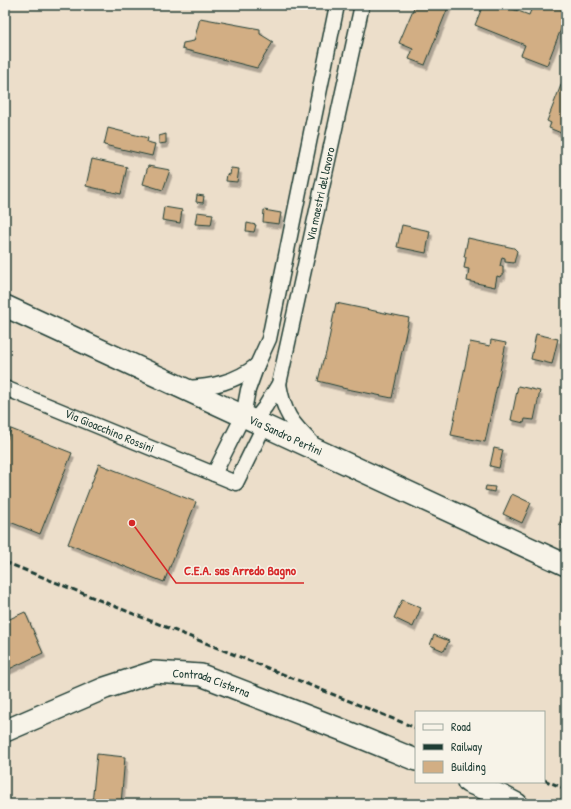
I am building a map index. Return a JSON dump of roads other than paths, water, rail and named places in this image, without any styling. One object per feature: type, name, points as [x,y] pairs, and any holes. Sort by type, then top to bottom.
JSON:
[{"type":"main road","name":"Via Sandro Pertini","points":[[5,306],[566,565]]},
{"type":"main road","name":"Contrada Cisterna","points":[[5,731],[105,688],[154,672],[201,675],[415,760]]},
{"type":"main road","points":[[470,783],[517,804]]},
{"type":"street","name":"Via maestri del lavoro","points":[[253,421],[248,390],[269,339],[337,5]]},
{"type":"street","name":"Via maestri del lavoro","points":[[253,421],[265,407],[279,384],[362,5]]},
{"type":"street","points":[[183,388],[204,387],[226,382],[246,374],[257,365]]},
{"type":"street","name":"Via maestri del lavoro","points":[[279,384],[282,401],[288,416],[296,427],[320,451]]},
{"type":"street","name":"Via Gioacchino Rossini","points":[[5,388],[236,483],[253,421]]},
{"type":"street","points":[[214,474],[253,421]]},
{"type":"railway","points":[[5,562],[415,728]]},
{"type":"railway","points":[[545,780],[566,789]]},
{"type":"place","name":"C.E.A. sas Arredo Bagno","points":[[132,523]]}]
